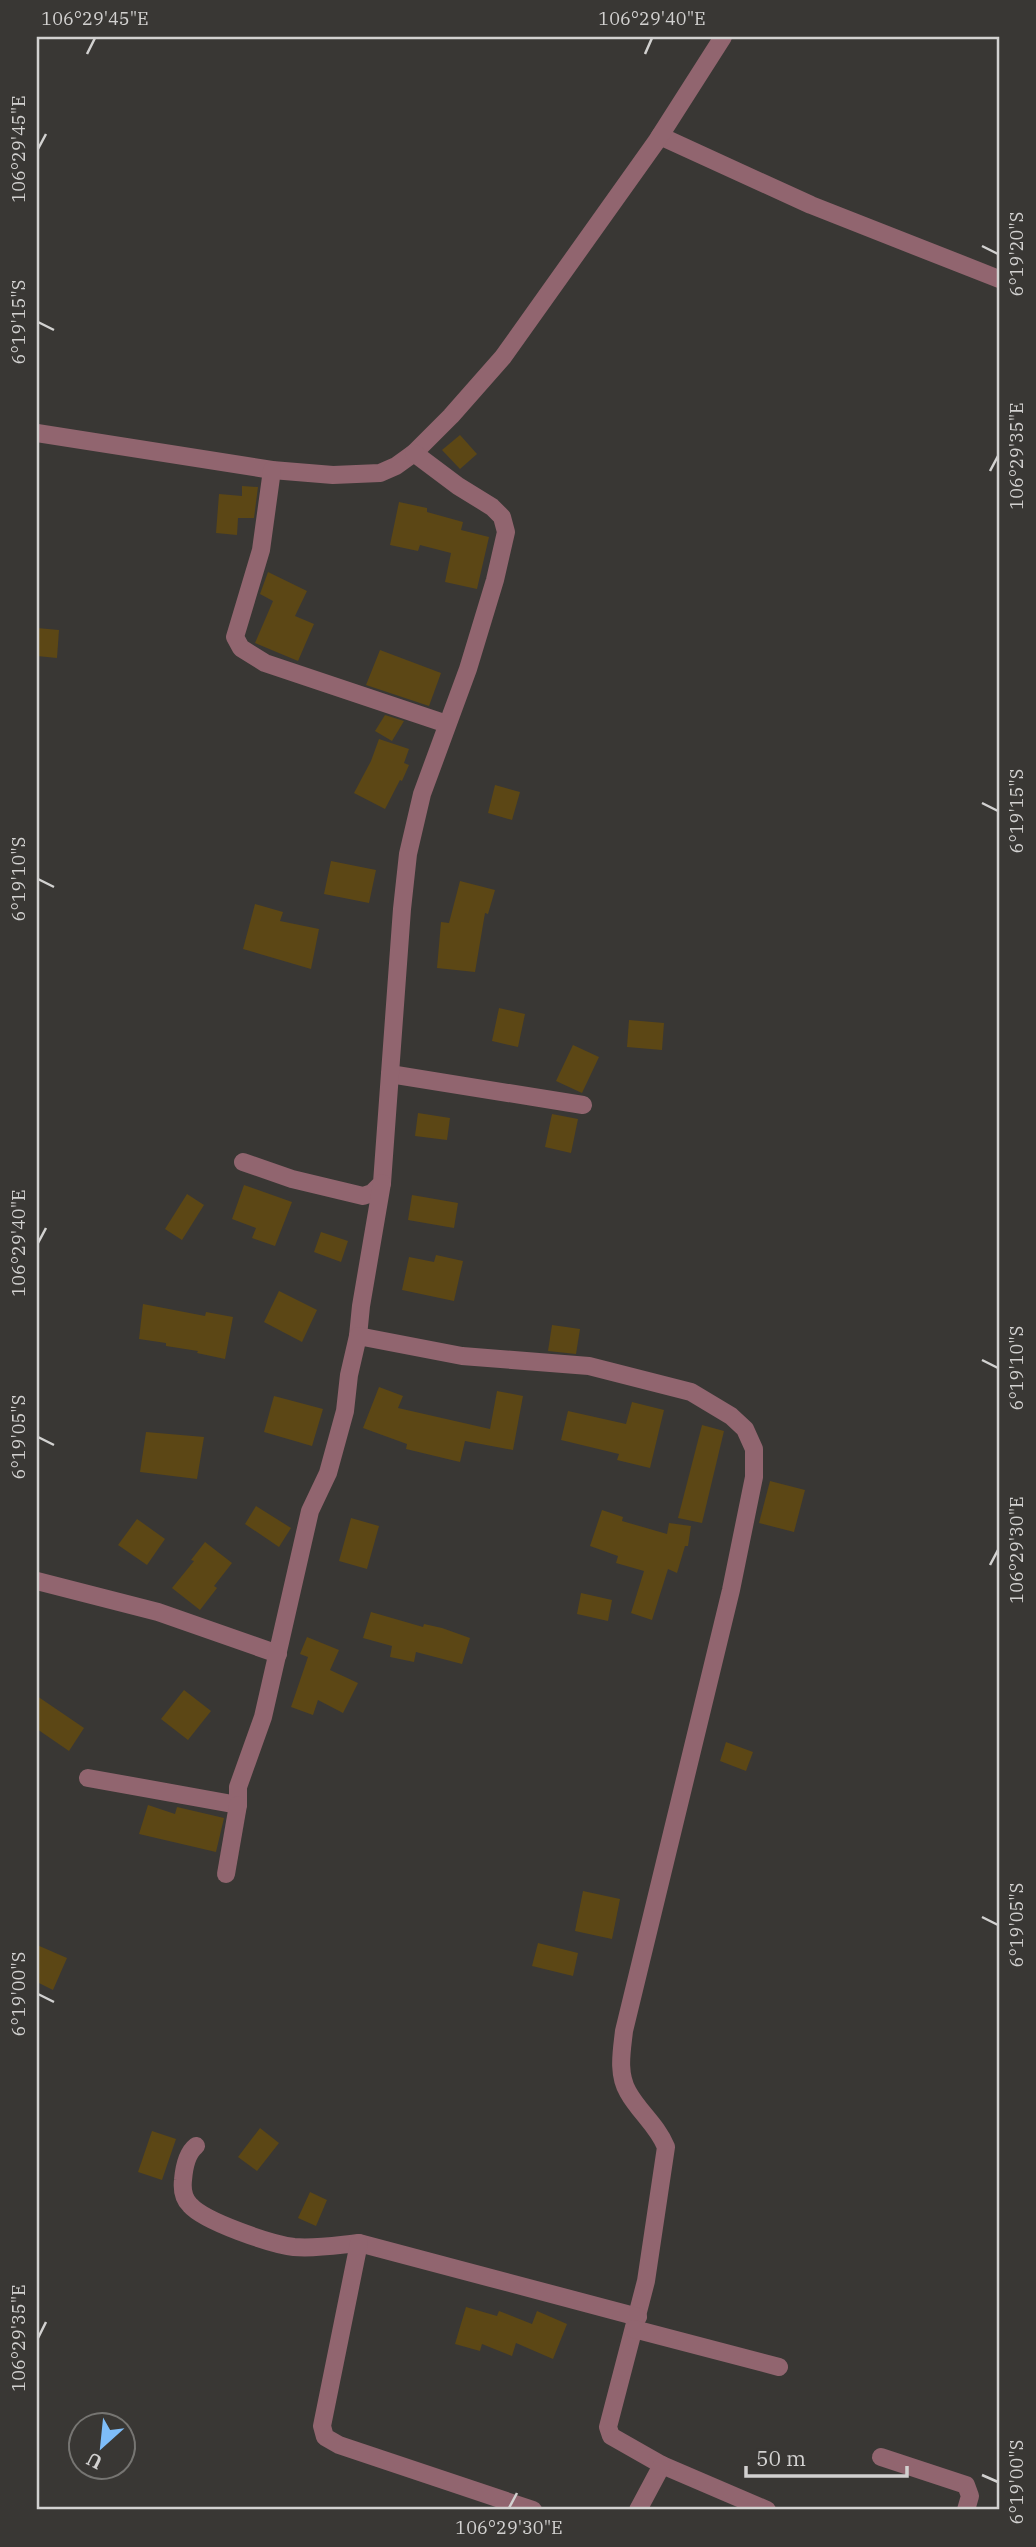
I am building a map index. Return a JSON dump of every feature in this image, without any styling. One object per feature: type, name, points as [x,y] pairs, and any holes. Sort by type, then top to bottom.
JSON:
[{"type":"street","points":[[37,433],[272,470],[332,475],[380,473],[396,466],[414,453],[503,357],[660,136],[723,37]]},
{"type":"street","points":[[660,136],[811,205],[999,279]]},
{"type":"street","points":[[226,1874],[238,1805],[238,1787],[263,1717],[310,1511],[328,1472],[345,1411],[382,1183],[408,854],[422,794],[483,618],[506,533],[502,517],[492,507],[414,453]]},
{"type":"street","points":[[272,470],[261,550],[235,637],[241,648],[265,663],[447,724]]},
{"type":"street","points":[[390,1074],[583,1105]]},
{"type":"street","points":[[243,1162],[292,1179],[363,1196],[372,1193],[382,1183]]},
{"type":"street","points":[[358,1336],[462,1356],[589,1366],[691,1392],[731,1416],[745,1429],[754,1449],[754,1477],[739,1553],[630,2005],[621,2056],[622,2075],[627,2091],[662,2136],[666,2147],[652,2253],[608,2427],[611,2436],[662,2465],[767,2510]]},
{"type":"street","points":[[37,1581],[150,1609],[278,1654]]},
{"type":"street","points":[[88,1778],[238,1805]]},
{"type":"street","points":[[196,2146],[192,2149],[184,2170],[183,2185],[188,2204],[203,2215],[277,2244],[312,2247],[359,2243],[779,2367]]},
{"type":"street","points":[[359,2243],[322,2426],[323,2432],[331,2442],[339,2445],[533,2510]]},
{"type":"street","points":[[881,2457],[966,2485],[970,2496],[965,2510]]},
{"type":"street","points":[[638,2510],[662,2465]]},
{"type":"building","points":[[460,435],[477,454],[460,469],[442,450]]},
{"type":"building","points":[[242,486],[258,487],[254,518],[238,518],[237,535],[216,533],[219,494],[242,496]]},
{"type":"building","points":[[399,502],[427,508],[427,512],[463,522],[461,530],[489,537],[477,589],[445,582],[451,553],[420,545],[418,551],[390,545]]},
{"type":"building","points":[[268,572],[307,591],[295,616],[314,624],[298,661],[255,643],[273,601],[260,594]]},
{"type":"building","points":[[37,628],[59,630],[57,658],[37,656]]},
{"type":"building","points":[[380,650],[441,673],[429,706],[366,685]]},
{"type":"building","points":[[385,715],[404,721],[392,741],[375,731]]},
{"type":"building","points":[[379,739],[409,749],[404,763],[409,765],[385,809],[354,793]]},
{"type":"building","points":[[495,785],[520,792],[512,820],[488,813]]},
{"type":"building","points":[[331,861],[376,870],[369,903],[324,894]]},
{"type":"building","points":[[460,881],[495,890],[488,914],[485,913],[475,972],[437,968],[441,922],[449,923]]},
{"type":"building","points":[[255,904],[283,912],[280,921],[319,929],[311,969],[243,949]]},
{"type":"building","points":[[499,1008],[525,1014],[518,1047],[492,1041]]},
{"type":"building","points":[[629,1020],[664,1023],[662,1050],[627,1047]]},
{"type":"building","points":[[573,1045],[599,1057],[582,1093],[556,1081]]},
{"type":"building","points":[[418,1113],[450,1118],[447,1140],[415,1136]]},
{"type":"building","points":[[552,1114],[578,1119],[571,1153],[545,1147]]},
{"type":"building","points":[[244,1185],[292,1202],[275,1246],[252,1238],[256,1228],[232,1219]]},
{"type":"building","points":[[187,1194],[204,1205],[182,1240],[165,1229]]},
{"type":"building","points":[[412,1195],[458,1203],[454,1228],[408,1220]]},
{"type":"building","points":[[321,1232],[348,1241],[341,1262],[314,1252]]},
{"type":"building","points":[[436,1255],[463,1261],[454,1301],[402,1290],[409,1257],[434,1262]]},
{"type":"building","points":[[279,1291],[317,1310],[302,1342],[264,1322]]},
{"type":"building","points":[[143,1304],[205,1316],[206,1312],[233,1317],[225,1359],[166,1346],[166,1343],[139,1339]]},
{"type":"building","points":[[552,1325],[580,1329],[576,1354],[548,1351]]},
{"type":"building","points":[[379,1387],[403,1396],[398,1408],[490,1429],[497,1391],[523,1396],[513,1450],[465,1441],[460,1462],[406,1449],[407,1444],[363,1428]]},
{"type":"building","points":[[274,1396],[323,1409],[312,1446],[264,1432]]},
{"type":"building","points":[[632,1402],[664,1410],[650,1468],[617,1460],[619,1454],[561,1440],[568,1411],[626,1424]]},
{"type":"building","points":[[702,1425],[724,1431],[702,1523],[678,1518]]},
{"type":"building","points":[[146,1432],[204,1437],[197,1479],[140,1472]]},
{"type":"building","points":[[770,1481],[805,1490],[794,1532],[759,1523]]},
{"type":"building","points":[[256,1506],[291,1528],[279,1547],[245,1524]]},
{"type":"building","points":[[602,1510],[623,1517],[622,1521],[667,1534],[669,1523],[691,1526],[688,1546],[685,1546],[677,1573],[668,1569],[652,1620],[631,1613],[644,1571],[616,1563],[618,1556],[590,1546]]},
{"type":"building","points":[[351,1518],[379,1526],[367,1569],[339,1561]]},
{"type":"building","points":[[137,1519],[165,1539],[147,1565],[118,1545]]},
{"type":"building","points":[[205,1542],[232,1563],[200,1610],[172,1588],[194,1561],[191,1560]]},
{"type":"building","points":[[581,1593],[612,1600],[608,1621],[577,1614]]},
{"type":"building","points":[[371,1612],[423,1627],[424,1624],[442,1628],[470,1638],[462,1664],[416,1652],[414,1662],[390,1657],[392,1646],[363,1638]]},
{"type":"building","points":[[307,1637],[339,1650],[330,1670],[358,1683],[343,1713],[318,1700],[313,1715],[291,1707],[308,1657],[300,1654]]},
{"type":"building","points":[[184,1690],[211,1711],[188,1740],[161,1719]]},
{"type":"building","points":[[37,1696],[84,1728],[69,1751],[37,1729]]},
{"type":"building","points":[[726,1742],[753,1752],[746,1771],[720,1761]]},
{"type":"building","points":[[148,1805],[175,1814],[177,1807],[224,1818],[216,1852],[139,1834]]},
{"type":"building","points":[[583,1891],[620,1899],[612,1939],[575,1931]]},
{"type":"building","points":[[538,1943],[578,1953],[573,1976],[532,1966]]},
{"type":"building","points":[[37,1945],[67,1958],[53,1990],[37,1982]]},
{"type":"building","points":[[260,2128],[279,2143],[257,2171],[238,2157]]},
{"type":"building","points":[[152,2131],[176,2139],[162,2180],[138,2172]]},
{"type":"building","points":[[310,2192],[327,2200],[316,2226],[298,2218]]},
{"type":"building","points":[[466,2307],[497,2316],[499,2311],[532,2324],[537,2311],[567,2324],[553,2359],[516,2343],[512,2356],[482,2344],[480,2351],[455,2344]]}]
